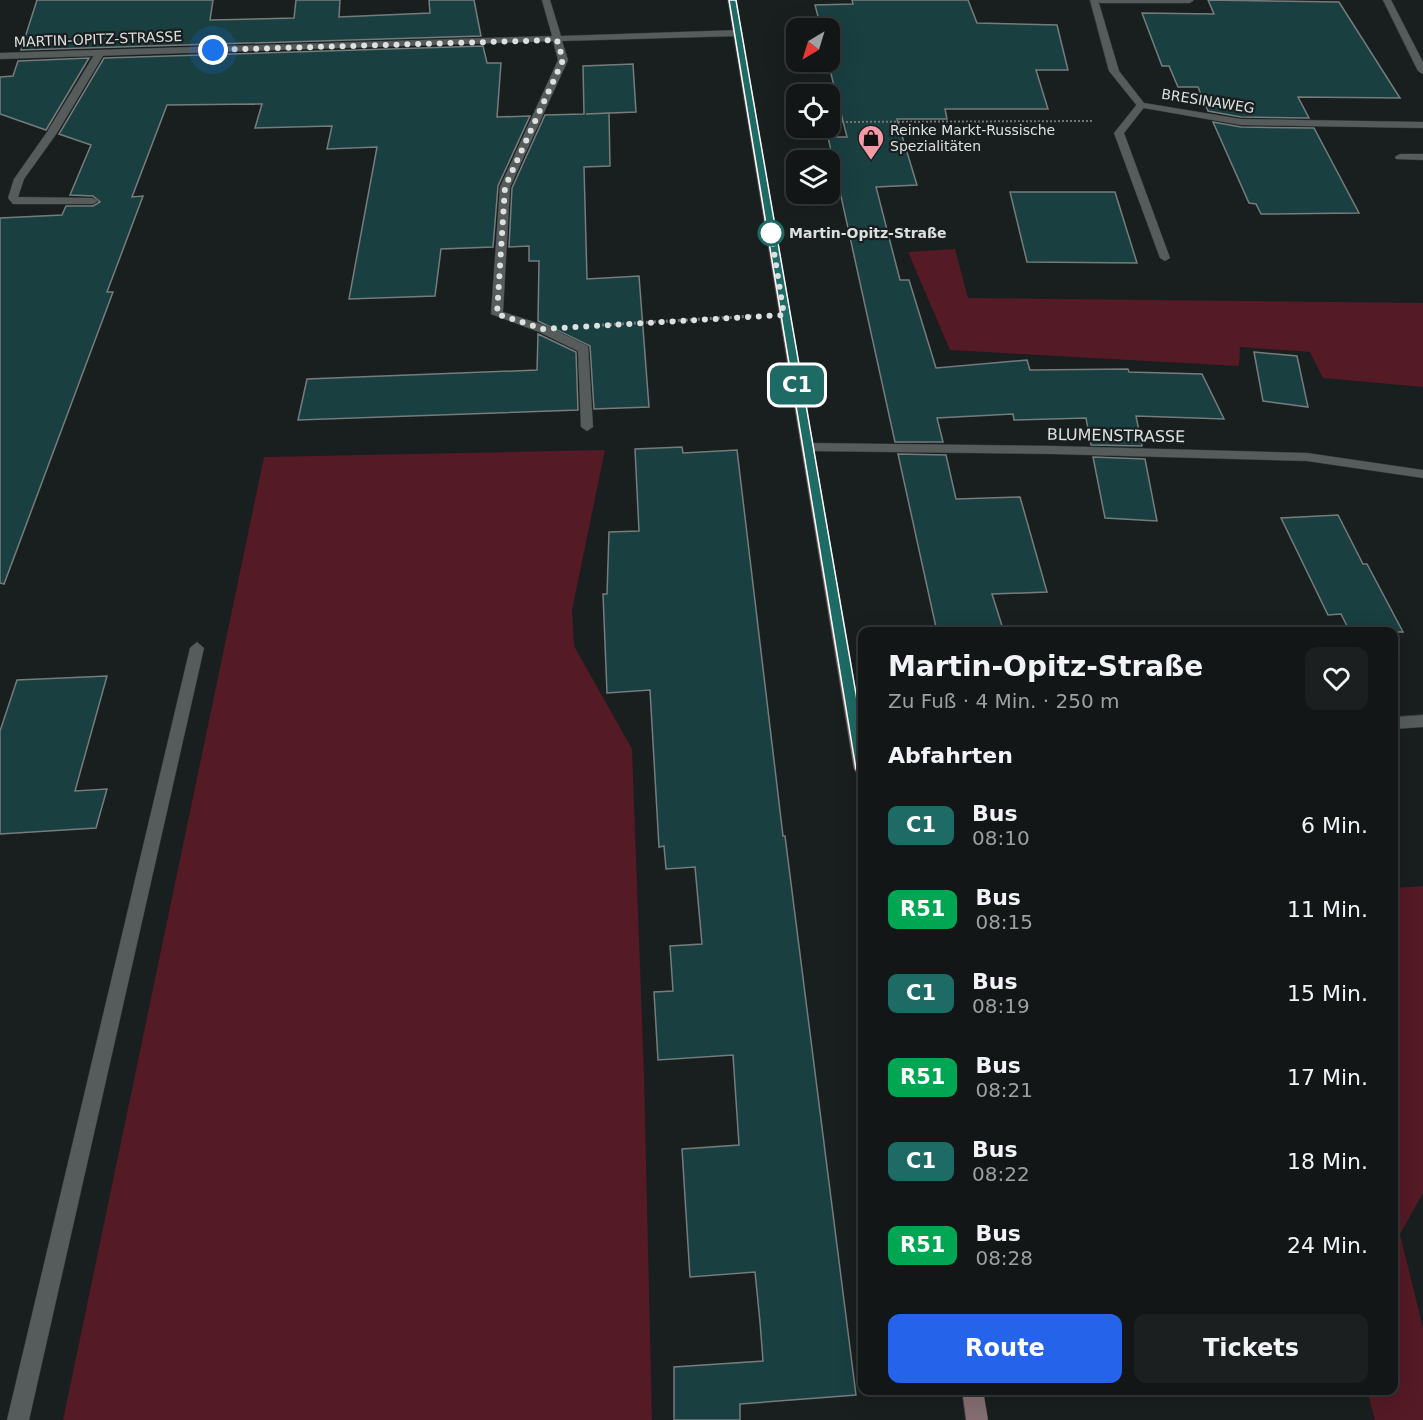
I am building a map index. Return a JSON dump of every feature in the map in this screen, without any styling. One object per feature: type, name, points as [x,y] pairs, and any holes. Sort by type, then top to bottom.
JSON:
[{"type":"main road","points":[[732,0],[784,315],[858,730]]},
{"type":"main road","points":[[973,1395],[977,1420]]},
{"type":"street","points":[[546,0],[563,60],[505,187],[497,314],[543,329],[584,349],[587,427]]},
{"type":"street","name":"BRESINAWEG","points":[[1094,0],[1114,71],[1141,105],[1241,122],[1423,125]]},
{"type":"street","points":[[1100,0],[1190,0]]},
{"type":"street","points":[[1387,0],[1423,71]]},
{"type":"street","name":"MARTIN-OPITZ-STRASSE","points":[[0,56],[739,33]]},
{"type":"street","points":[[93,201],[17,202],[13,198],[20,179],[52,133],[99,54]]},
{"type":"street","points":[[1141,105],[1119,133],[1165,258]]},
{"type":"street","points":[[1400,157],[1423,157]]},
{"type":"street","name":"BLUMENSTRASSE","points":[[808,447],[1053,450],[1307,457],[1423,474]]},
{"type":"street","points":[[18,1420],[197,648]]},
{"type":"street","points":[[1398,723],[1423,722]]},
{"type":"path","points":[[840,122],[1085,123],[1141,105]]},
{"type":"path","points":[[543,329],[784,315]]},
{"type":"shaded area","points":[[955,249],[968,298],[1423,303],[1423,387],[1323,378],[1310,352],[1240,347],[1239,366],[950,350],[908,252]]},
{"type":"shaded area","points":[[605,450],[572,610],[574,646],[632,749],[644,1075],[652,1420],[63,1420],[264,457]]},
{"type":"shaded area","points":[[1423,886],[1423,1193],[1400,1234],[1423,1328],[1423,1420],[1375,1420],[1368,1395],[1398,1395],[1398,888]]},
{"type":"building","points":[[37,0],[213,0],[210,20],[294,18],[296,0],[340,0],[339,17],[430,13],[429,0],[474,0],[481,36],[21,50]]},
{"type":"building","points":[[852,0],[968,0],[977,23],[1057,25],[1068,70],[1036,70],[1048,109],[945,109],[947,119],[897,119],[917,185],[876,187],[900,280],[909,280],[936,368],[1027,360],[1030,370],[1128,369],[1129,372],[1202,374],[1224,419],[1136,416],[1142,446],[1091,445],[1086,418],[1014,420],[1013,414],[937,418],[943,442],[895,442],[840,192],[840,150],[831,150],[828,138],[847,137],[840,109],[840,84],[834,84],[831,72],[840,72],[840,18],[818,18],[815,5],[853,4]]},
{"type":"building","points":[[1208,0],[1339,2],[1400,98],[1298,97],[1309,118],[1241,117],[1208,111],[1198,87],[1178,87],[1169,66],[1162,66],[1142,13],[1214,14]]},
{"type":"building","points":[[483,46],[487,63],[501,63],[497,117],[530,116],[498,186],[493,247],[441,249],[435,296],[349,299],[377,147],[327,149],[332,126],[255,128],[262,104],[167,105],[132,197],[143,196],[107,292],[113,292],[4,584],[0,583],[0,218],[62,215],[66,206],[93,206],[100,202],[93,196],[70,195],[91,145],[59,134],[104,58]]},
{"type":"building","points":[[89,58],[46,130],[0,114],[0,77],[13,76],[18,61]]},
{"type":"building","points":[[633,64],[636,112],[609,113],[610,166],[584,167],[587,279],[639,276],[649,407],[594,409],[590,346],[538,321],[539,261],[529,261],[529,246],[509,247],[512,188],[545,115],[584,114],[583,66]]},
{"type":"building","points":[[1213,122],[1241,127],[1314,128],[1359,213],[1261,214],[1256,204],[1249,203]]},
{"type":"building","points":[[1010,192],[1115,192],[1137,263],[1027,262]]},
{"type":"building","points":[[538,334],[576,352],[578,410],[298,420],[307,379],[537,370]]},
{"type":"building","points":[[1254,352],[1297,356],[1308,407],[1263,401]]},
{"type":"building","points":[[682,447],[683,453],[737,450],[783,836],[785,836],[856,1395],[740,1404],[740,1420],[674,1420],[674,1367],[763,1361],[760,1322],[755,1272],[690,1277],[682,1149],[739,1145],[733,1055],[658,1060],[654,992],[673,991],[670,946],[702,944],[695,867],[666,869],[664,846],[659,847],[650,690],[607,693],[603,594],[607,594],[609,532],[639,531],[635,449]]},
{"type":"building","points":[[898,454],[946,455],[956,499],[1020,497],[1047,592],[992,594],[1002,627],[936,627]]},
{"type":"building","points":[[1093,457],[1145,459],[1157,521],[1105,518]]},
{"type":"building","points":[[1338,515],[1363,564],[1367,564],[1403,632],[1398,632],[1398,627],[1348,627],[1341,614],[1328,615],[1281,518]]},
{"type":"building","points":[[107,676],[75,791],[107,789],[96,828],[0,834],[0,731],[17,680]]},
{"type":"bus line","name":"C1","points":[[732,0],[858,743]]},
{"type":"place","name":"Reinke Markt-Russische Spezialitäten","points":[[871,161]]},
{"type":"place","name":"Martin-Opitz-Straße","points":[[771,233]]},
{"type":"route","points":[[213,50],[557,40],[563,60],[505,187],[497,314],[543,329],[784,315],[771,233]]}]
